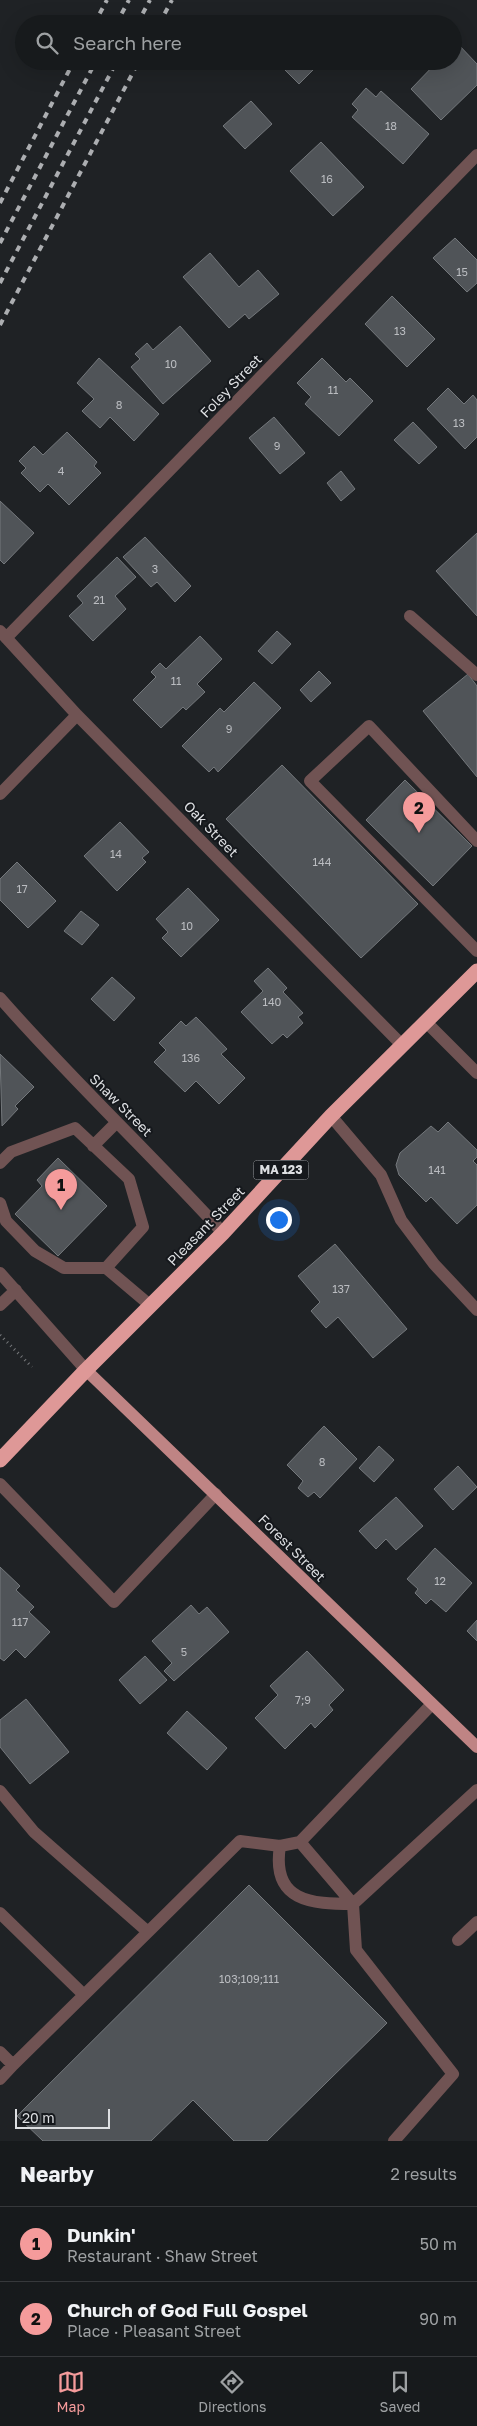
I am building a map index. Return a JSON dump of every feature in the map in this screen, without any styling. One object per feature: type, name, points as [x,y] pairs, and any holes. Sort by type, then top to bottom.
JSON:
[{"type":"highway","name":"Pleasant Street","points":[[0,1460],[86,1370],[223,1233],[331,1116],[477,971]]},
{"type":"main road","name":"Forest Street","points":[[86,1370],[477,1747]]},
{"type":"street","name":"Foley Street","points":[[3,635],[477,155]]},
{"type":"street","points":[[410,616],[477,674]]},
{"type":"street","name":"Oak Street","points":[[3,635],[77,714],[402,1045]]},
{"type":"street","points":[[0,794],[77,714]]},
{"type":"street","points":[[477,841],[369,726],[310,781],[477,951]]},
{"type":"street","name":"Shaw Street","points":[[0,998],[50,1054],[223,1233]]},
{"type":"street","points":[[426,1022],[477,1073]]},
{"type":"street","points":[[331,1116],[381,1175],[401,1220],[434,1264],[477,1310]]},
{"type":"street","points":[[93,1146],[117,1122]]},
{"type":"street","points":[[0,1163],[11,1152],[23,1146],[75,1128],[128,1179],[143,1227],[106,1268]]},
{"type":"street","points":[[0,1203],[6,1221],[35,1251],[64,1268],[106,1268],[151,1306]]},
{"type":"street","points":[[0,1273],[86,1370]]},
{"type":"street","points":[[0,1305],[16,1290]]},
{"type":"street","points":[[0,1484],[114,1602],[216,1494]]},
{"type":"street","points":[[0,2079],[240,1841],[280,1846],[300,1842],[432,1704]]},
{"type":"street","points":[[280,1846],[278,1860],[280,1873],[286,1885],[296,1895],[307,1902],[354,1904],[477,1790]]},
{"type":"street","points":[[0,1791],[34,1832],[148,1932]]},
{"type":"street","points":[[300,1842],[354,1904],[356,1950],[453,2074],[394,2141]]},
{"type":"street","points":[[0,1913],[84,1995]]},
{"type":"street","points":[[458,1940],[477,1922]]},
{"type":"street","points":[[0,2052],[13,2065]]},
{"type":"path","points":[[0,1335],[32,1367]]},
{"type":"building","points":[[462,48],[477,64],[477,85],[441,120],[411,89],[429,70],[462,70]]},
{"type":"building","points":[[285,70],[313,70],[299,84]]},
{"type":"building","points":[[366,88],[376,97],[381,91],[429,134],[403,164],[352,117],[358,110],[352,104]]},
{"type":"building","points":[[251,101],[272,124],[245,149],[223,126]]},
{"type":"building","points":[[321,142],[364,187],[333,216],[290,171]]},
{"type":"building","points":[[455,238],[477,260],[477,283],[467,292],[433,258]]},
{"type":"building","points":[[210,253],[239,287],[258,270],[279,294],[249,319],[245,314],[229,328],[183,277]]},
{"type":"building","points":[[392,296],[435,339],[407,367],[365,324]]},
{"type":"building","points":[[180,326],[211,361],[163,404],[131,367],[140,359],[135,354],[147,343],[153,350]]},
{"type":"building","points":[[99,358],[159,414],[134,441],[110,417],[100,428],[82,411],[94,399],[77,383]]},
{"type":"building","points":[[322,358],[346,382],[350,378],[373,401],[339,436],[305,404],[311,397],[297,383]]},
{"type":"building","points":[[448,388],[464,404],[473,395],[477,400],[477,437],[465,449],[427,409]]},
{"type":"building","points":[[274,417],[305,453],[280,474],[249,438]]},
{"type":"building","points":[[413,422],[437,447],[419,464],[394,440]]},
{"type":"building","points":[[67,432],[97,462],[94,466],[101,473],[69,505],[48,484],[40,492],[21,473],[26,468],[19,461],[34,446],[43,455]]},
{"type":"building","points":[[341,471],[355,489],[341,501],[327,483]]},
{"type":"building","points":[[0,501],[34,533],[4,564],[0,560]]},
{"type":"building","points":[[477,533],[477,616],[436,571]]},
{"type":"building","points":[[145,537],[191,586],[175,602],[157,582],[151,587],[123,557]]},
{"type":"building","points":[[117,557],[136,577],[115,596],[126,609],[93,641],[69,616],[83,603],[77,596]]},
{"type":"building","points":[[277,631],[291,644],[272,664],[258,651]]},
{"type":"building","points":[[200,636],[222,659],[197,684],[205,692],[186,710],[183,707],[161,728],[133,700],[156,677],[151,672],[160,663],[166,669]]},
{"type":"building","points":[[319,671],[331,683],[311,702],[300,690]]},
{"type":"building","points":[[468,674],[477,686],[477,777],[423,711]]},
{"type":"building","points":[[254,682],[281,708],[218,772],[214,767],[209,772],[182,746],[220,708],[224,712]]},
{"type":"building","points":[[282,765],[418,904],[361,958],[226,819]]},
{"type":"building","points":[[405,780],[472,846],[433,886],[366,820]]},
{"type":"building","points":[[120,822],[149,852],[142,858],[146,862],[117,891],[84,856]]},
{"type":"building","points":[[17,862],[56,901],[28,928],[0,900],[0,879]]},
{"type":"building","points":[[188,888],[219,920],[181,957],[162,938],[168,932],[156,919]]},
{"type":"building","points":[[81,911],[99,925],[82,945],[64,931]]},
{"type":"building","points":[[268,968],[287,988],[283,992],[303,1013],[298,1017],[303,1023],[287,1038],[283,1034],[272,1044],[241,1012],[263,991],[254,981]]},
{"type":"building","points":[[112,977],[135,998],[114,1021],[91,999]]},
{"type":"building","points":[[196,1017],[227,1049],[221,1054],[245,1078],[219,1104],[196,1081],[185,1092],[154,1062],[166,1050],[159,1043],[181,1021],[186,1026]]},
{"type":"building","points":[[0,1054],[34,1087],[15,1106],[18,1109],[2,1126]]},
{"type":"building","points":[[448,1122],[477,1150],[477,1157],[473,1161],[477,1165],[477,1205],[457,1224],[431,1197],[426,1202],[399,1175],[396,1165],[400,1153],[431,1126],[438,1132]]},
{"type":"building","points":[[58,1158],[107,1206],[58,1256],[15,1214],[42,1186],[37,1180]]},
{"type":"building","points":[[335,1244],[407,1329],[373,1358],[338,1317],[326,1328],[311,1311],[320,1302],[298,1276]]},
{"type":"building","points":[[324,1426],[357,1459],[320,1498],[314,1492],[308,1497],[298,1488],[303,1481],[287,1465]]},
{"type":"building","points":[[379,1446],[394,1460],[374,1482],[359,1468]]},
{"type":"building","points":[[458,1466],[477,1487],[453,1510],[434,1489]]},
{"type":"building","points":[[396,1497],[423,1526],[396,1550],[386,1539],[376,1549],[359,1531]]},
{"type":"building","points":[[435,1548],[472,1583],[446,1612],[431,1599],[426,1604],[415,1593],[418,1589],[407,1579]]},
{"type":"building","points":[[0,1567],[20,1586],[16,1590],[34,1607],[29,1612],[50,1632],[25,1658],[16,1649],[4,1661],[0,1658]]},
{"type":"building","points":[[191,1605],[199,1614],[207,1607],[229,1632],[174,1681],[164,1671],[172,1663],[152,1641]]},
{"type":"building","points":[[477,1620],[477,1641],[467,1631]]},
{"type":"building","points":[[307,1651],[344,1690],[329,1705],[333,1710],[315,1728],[311,1723],[285,1749],[255,1718],[278,1695],[270,1686]]},
{"type":"building","points":[[145,1656],[167,1680],[140,1704],[119,1680]]},
{"type":"building","points":[[26,1699],[69,1752],[30,1784],[0,1747],[0,1720]]},
{"type":"building","points":[[187,1711],[227,1748],[207,1770],[167,1733]]},
{"type":"building","points":[[249,1885],[387,2023],[267,2141],[234,2141],[193,2100],[151,2141],[43,2141],[17,2116]]},
{"type":"railway","points":[[99,15],[107,0]]},
{"type":"railway","points":[[121,15],[129,0]]},
{"type":"railway","points":[[142,15],[150,0]]},
{"type":"railway","points":[[164,15],[172,0]]},
{"type":"railway","points":[[0,203],[69,70]]},
{"type":"railway","points":[[0,243],[91,70]]},
{"type":"railway","points":[[0,283],[112,70]]},
{"type":"railway","points":[[0,325],[134,70]]},
{"type":"place","name":"Church of God Full Gospel","points":[[419,833]]},
{"type":"place","name":"Dunkin'","points":[[61,1210]]}]
